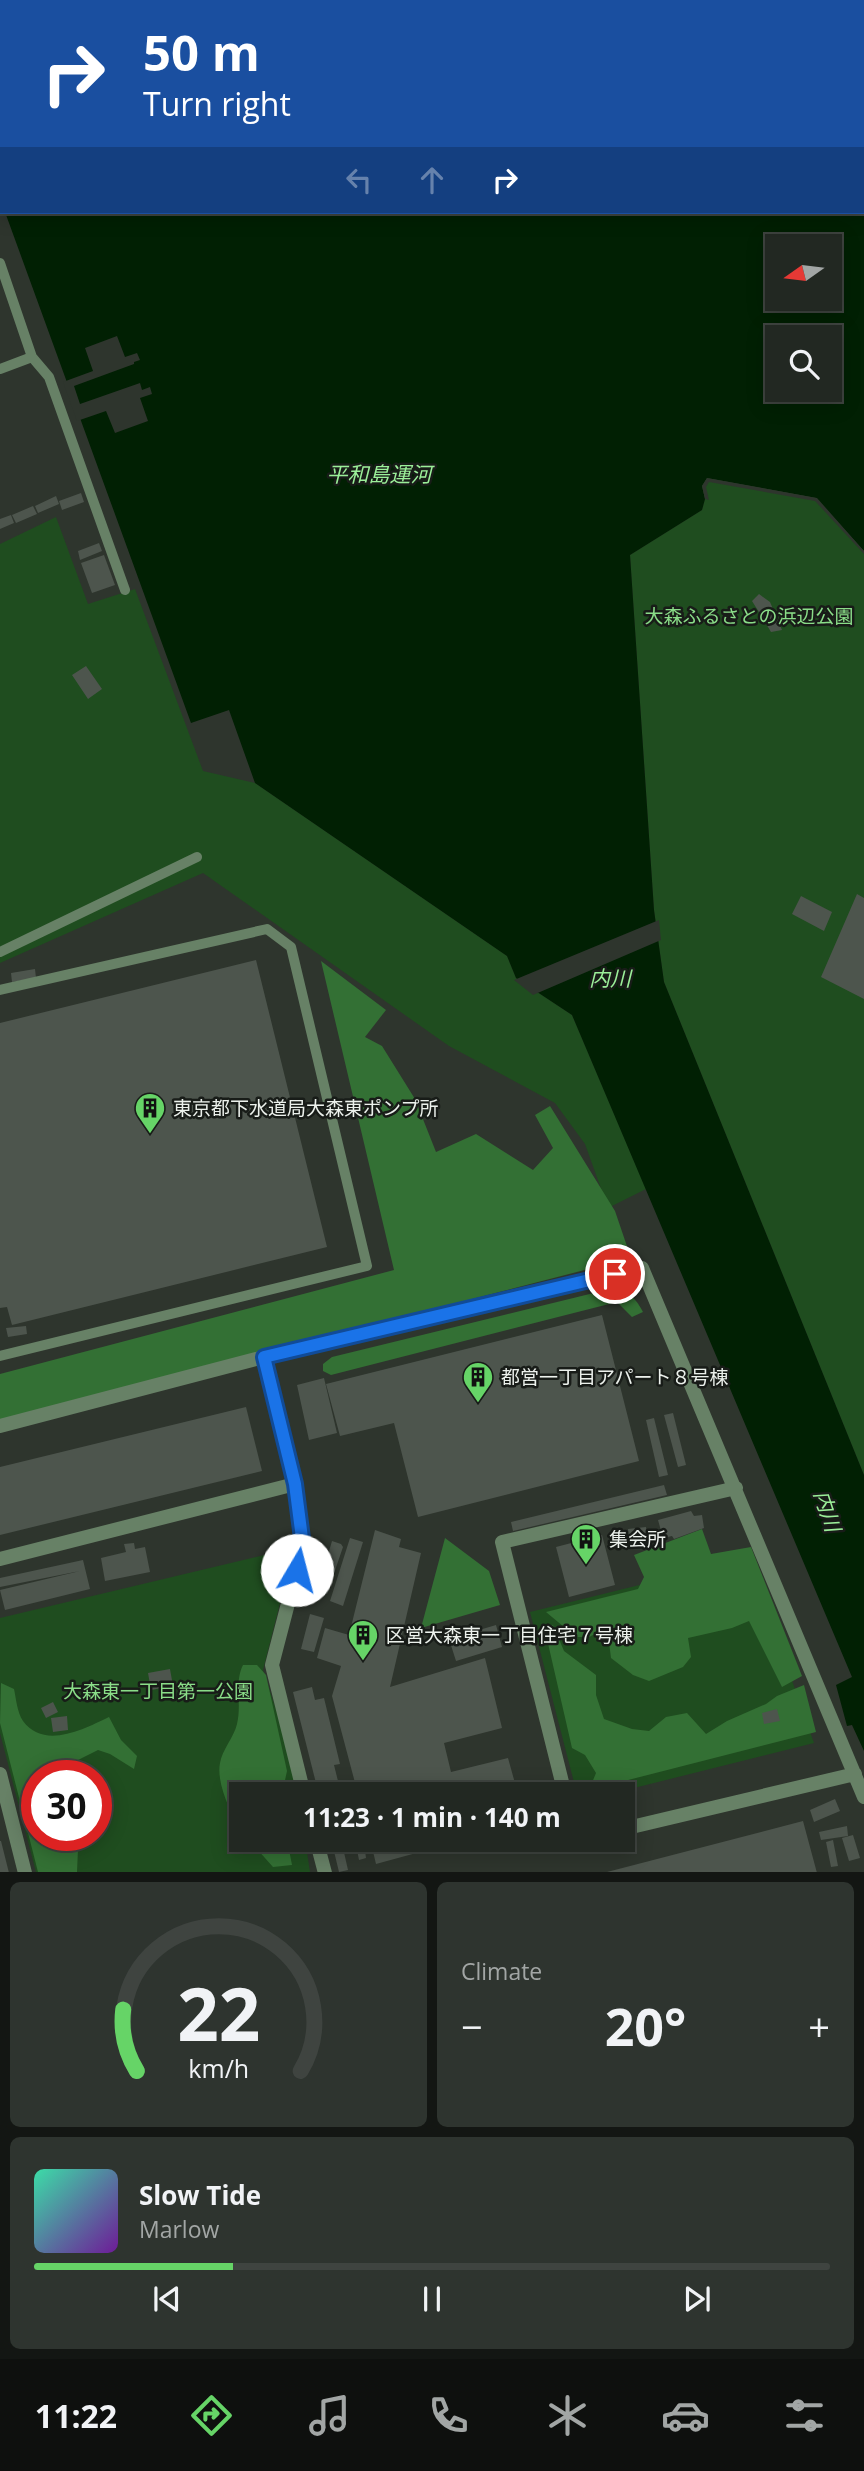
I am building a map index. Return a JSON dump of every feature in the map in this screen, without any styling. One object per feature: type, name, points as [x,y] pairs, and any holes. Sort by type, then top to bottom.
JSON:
[{"type":"street","points":[[0,1426],[264,1357],[642,1268],[864,1797]]},
{"type":"street","points":[[264,1357],[295,1484],[303,1546],[272,1665],[301,1782]]},
{"type":"street","points":[[0,1559],[295,1484]]},
{"type":"street","points":[[562,1782],[502,1542],[736,1488]]},
{"type":"street","points":[[0,1774],[25,1872]]},
{"type":"street","points":[[635,1826],[855,1774]]},
{"type":"street","points":[[320,1852],[325,1872]]},
{"type":"lane","points":[[0,262],[32,357],[49,377],[125,590]]},
{"type":"lane","points":[[0,369],[32,357]]},
{"type":"lane","points":[[0,952],[197,857]]},
{"type":"lane","points":[[0,990],[267,929],[291,947],[367,1266],[0,1356]]},
{"type":"green space","name":"大森ふるさとの浜辺公園","points":[[707,478],[817,498],[864,551],[864,1475],[664,982],[654,910],[630,555],[702,510],[705,499],[702,486]]},
{"type":"green space","points":[[56,517],[88,604],[135,589],[203,771],[255,783],[507,956],[516,978],[572,1015],[646,1189],[608,1208],[585,1144],[555,1103],[449,1046],[203,873],[0,963],[0,544]]},
{"type":"green space","points":[[321,961],[386,1010],[365,1037],[382,1046],[415,1099],[436,1152],[476,1134],[533,1170],[553,1148],[535,1115],[550,1106],[615,1211],[631,1258],[0,1421],[0,1374],[394,1270]]},
{"type":"green space","points":[[606,1290],[628,1295],[643,1312],[632,1317],[617,1302],[331,1375],[323,1371],[323,1364],[332,1357]]},
{"type":"green space","points":[[702,1529],[711,1554],[751,1547],[802,1676],[782,1687],[749,1621],[732,1628],[688,1638],[691,1657],[683,1667],[649,1681],[633,1675],[611,1658],[609,1642],[601,1631],[589,1637],[576,1637],[546,1612],[638,1589],[644,1577],[634,1555]]},
{"type":"green space","points":[[445,1538],[489,1571],[500,1605],[421,1628]]},
{"type":"green space","name":"大森東一丁目第一公園","points":[[294,1548],[263,1670],[292,1758],[296,1782],[229,1782],[229,1852],[307,1852],[310,1872],[36,1872],[31,1851],[112,1851],[112,1760],[21,1760],[21,1814],[0,1733],[0,1618]]},
{"type":"green space","points":[[749,1558],[814,1743],[635,1788],[635,1782],[574,1782],[530,1612]]},
{"type":"green space","points":[[553,1625],[564,1651],[596,1675],[596,1695],[604,1719],[632,1729],[649,1731],[666,1717],[687,1713],[706,1734],[777,1696],[804,1685],[816,1732],[620,1782],[592,1782],[596,1773],[585,1755],[572,1748],[544,1626]]},
{"type":"green space","points":[[243,1665],[257,1665],[266,1675],[287,1771],[285,1782],[229,1782],[229,1807],[219,1771],[221,1758],[237,1724],[240,1672]]},
{"type":"green space","points":[[1,1683],[14,1689],[23,1721],[32,1730],[42,1734],[53,1736],[76,1731],[109,1717],[121,1740],[137,1756],[134,1769],[98,1750],[78,1760],[21,1760],[21,1805],[0,1723]]},
{"type":"green space","points":[[33,1851],[78,1851],[77,1872],[38,1872]]},
{"type":"green space","points":[[260,1852],[290,1852],[292,1865],[273,1867]]},
{"type":"water","name":"平和島運河","points":[[6,214],[864,214],[864,551],[816,498],[707,478],[702,486],[705,499],[702,510],[630,555],[654,910],[664,982],[864,1475],[864,1751],[852,1725],[847,1726],[836,1685],[852,1677],[572,1015],[516,978],[507,956],[255,783],[229,710],[191,723]]},
{"type":"pier","points":[[117,336],[125,357],[137,353],[140,360],[74,386],[80,404],[140,383],[142,390],[150,387],[152,394],[140,398],[148,421],[115,433],[106,411],[77,421],[63,382],[93,371],[85,348]]},
{"type":"pier","points":[[707,478],[817,498],[864,554],[815,501],[709,482],[706,487],[709,500],[705,499],[702,486]]},
{"type":"pier","points":[[659,920],[661,940],[533,995],[514,980]]},
{"type":"building","points":[[81,493],[84,502],[62,510],[59,501]]},
{"type":"building","points":[[56,496],[59,504],[38,513],[35,506]]},
{"type":"building","points":[[33,506],[37,514],[16,523],[12,515]]},
{"type":"building","points":[[11,515],[14,523],[0,529],[0,519]]},
{"type":"building","points":[[99,543],[102,551],[80,560],[78,551]]},
{"type":"building","points":[[104,555],[115,585],[92,593],[81,563]]},
{"type":"building","points":[[759,594],[770,602],[782,630],[771,632],[752,601]]},
{"type":"building","points":[[86,666],[102,689],[88,699],[72,675]]},
{"type":"building","points":[[857,894],[864,898],[864,999],[821,977]]},
{"type":"building","points":[[801,896],[832,912],[824,931],[792,914]]},
{"type":"building","name":"東京都下水道局大森東ポンプ所","points":[[256,960],[327,1247],[12,1325],[7,1307],[0,1308],[0,1023]]},
{"type":"building","points":[[35,969],[36,978],[12,982],[11,973]]},
{"type":"building","name":"都営一丁目アパート８号棟","points":[[602,1315],[639,1461],[418,1517],[394,1423],[340,1436],[326,1384]]},
{"type":"building","points":[[26,1326],[27,1334],[8,1337],[6,1328]]},
{"type":"building","points":[[324,1378],[337,1433],[309,1440],[297,1385]]},
{"type":"building","points":[[246,1407],[262,1471],[0,1535],[0,1467]]},
{"type":"building","points":[[673,1413],[686,1465],[678,1467],[664,1415]]},
{"type":"building","points":[[654,1418],[668,1475],[659,1477],[646,1420]]},
{"type":"building","points":[[664,1485],[667,1495],[513,1531],[511,1522]]},
{"type":"building","points":[[691,1511],[694,1516],[702,1515],[704,1528],[674,1539],[672,1536],[663,1538],[658,1520]]},
{"type":"building","points":[[646,1527],[648,1547],[630,1549],[628,1529]]},
{"type":"building","name":"区営大森東一丁目住宅７号棟","points":[[375,1530],[401,1539],[399,1547],[421,1553],[390,1687],[485,1658],[502,1728],[444,1743],[451,1772],[508,1758],[515,1782],[355,1782],[332,1696],[341,1666],[317,1658],[325,1628],[349,1635]]},
{"type":"building","name":"集会所","points":[[602,1535],[615,1585],[569,1597],[556,1547]]},
{"type":"building","points":[[350,1538],[363,1542],[343,1606],[330,1601]]},
{"type":"building","points":[[332,1541],[343,1547],[327,1594],[317,1592]]},
{"type":"building","points":[[134,1543],[135,1549],[145,1547],[150,1572],[105,1581],[101,1558],[126,1552],[124,1544]]},
{"type":"building","points":[[83,1560],[90,1589],[5,1610],[0,1590],[80,1571],[0,1587],[0,1578]]},
{"type":"building","points":[[310,1614],[324,1618],[314,1652],[301,1649]]},
{"type":"building","points":[[496,1625],[502,1647],[456,1661],[449,1639]]},
{"type":"building","points":[[170,1669],[173,1686],[151,1690],[148,1673]]},
{"type":"building","points":[[312,1687],[315,1700],[324,1698],[340,1764],[334,1765],[338,1781],[316,1782],[293,1692]]},
{"type":"building","points":[[53,1702],[58,1712],[46,1718],[41,1708]]},
{"type":"building","points":[[777,1709],[780,1721],[764,1724],[762,1713]]},
{"type":"building","points":[[67,1716],[68,1730],[53,1732],[51,1718]]},
{"type":"building","points":[[835,1799],[840,1811],[814,1822],[810,1810]]},
{"type":"building","points":[[803,1821],[817,1872],[607,1872]]},
{"type":"building","points":[[847,1826],[848,1836],[821,1840],[819,1832]]},
{"type":"building","points":[[853,1835],[860,1858],[849,1861],[842,1838]]},
{"type":"building","points":[[833,1840],[838,1866],[831,1867],[826,1842]]},
{"type":"building","points":[[0,1841],[1,1841],[9,1872],[0,1872]]},
{"type":"building","points":[[334,1852],[344,1852],[348,1870],[339,1872]]},
{"type":"building","points":[[357,1852],[365,1852],[366,1858],[359,1860]]},
{"type":"building","points":[[373,1852],[420,1852],[376,1864]]},
{"type":"place","name":"東京都下水道局大森東ポンプ所","points":[[150,1135]]},
{"type":"place","name":"都営一丁目アパート８号棟","points":[[478,1404]]},
{"type":"place","name":"集会所","points":[[586,1566]]},
{"type":"place","name":"区営大森東一丁目住宅７号棟","points":[[363,1662]]},
{"type":"route","points":[[297,1570],[303,1546],[295,1484],[264,1357],[615,1274]]},
{"type":"water label","name":"内川","points":[[610,979]]},
{"type":"water label","name":"内川","points":[[827,1511]]}]
